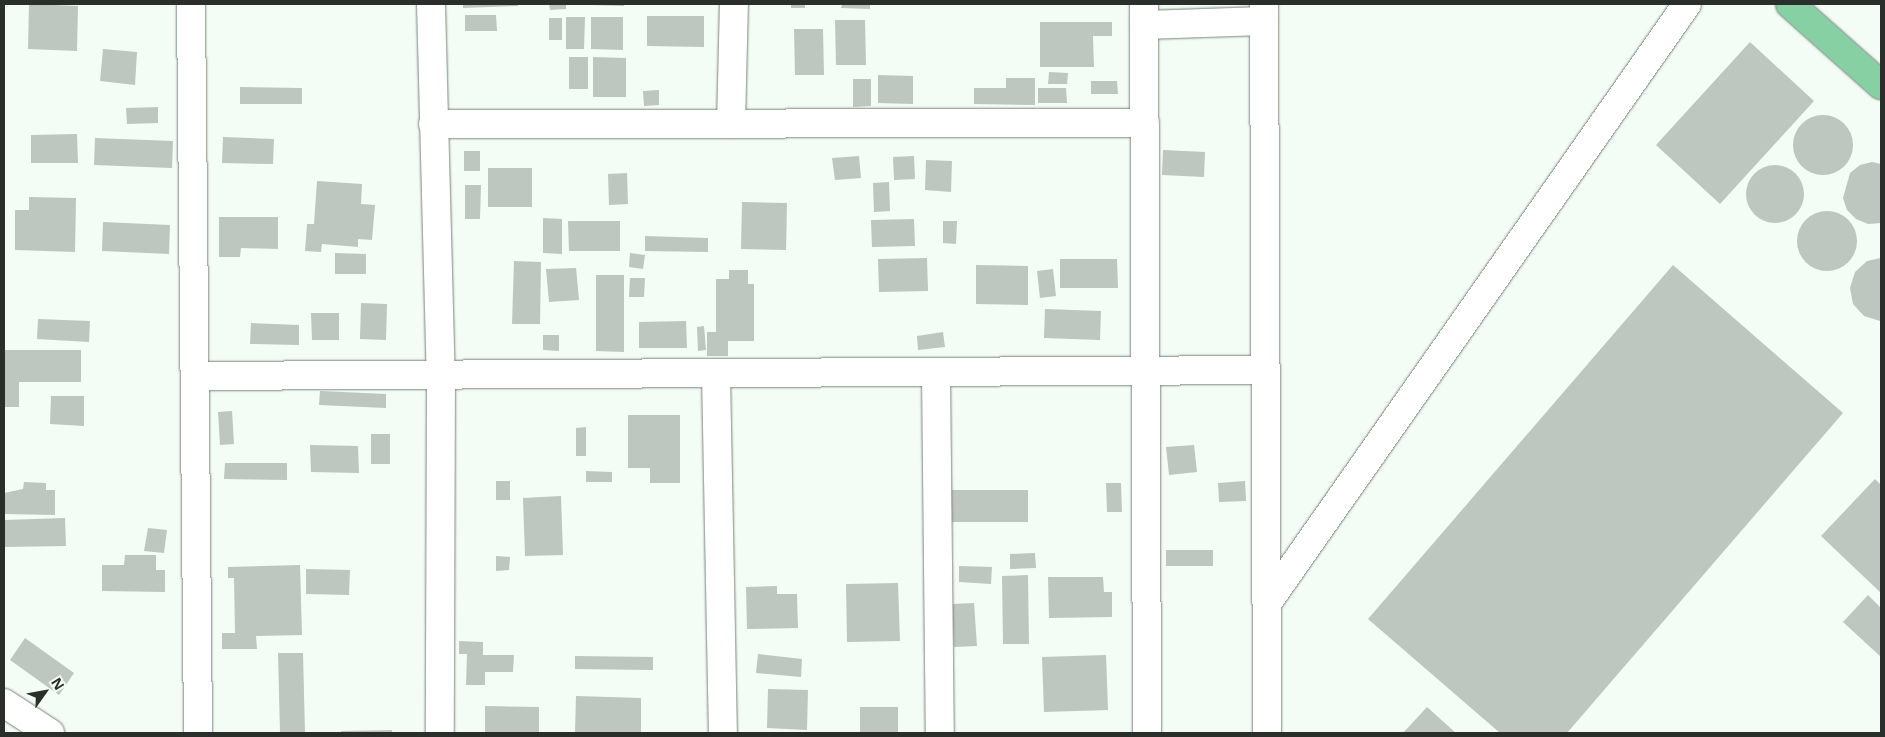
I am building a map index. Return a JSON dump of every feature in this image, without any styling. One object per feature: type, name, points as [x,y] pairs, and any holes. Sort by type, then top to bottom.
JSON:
[{"type":"main road","points":[[1790,4],[1881,84]]},
{"type":"street","points":[[191,4],[198,733]]},
{"type":"street","points":[[431,4],[441,376],[440,733]]},
{"type":"street","points":[[731,124],[734,4]]},
{"type":"street","points":[[1268,602],[1687,4]]},
{"type":"street","points":[[1147,733],[1144,14],[1264,13],[1266,91],[1264,370],[1268,602],[1267,733]]},
{"type":"street","points":[[433,124],[1144,123]]},
{"type":"street","points":[[195,376],[1264,370]]},
{"type":"street","points":[[936,373],[940,733]]},
{"type":"street","points":[[716,374],[723,733]]},
{"type":"street","points":[[4,703],[50,733]]},
{"type":"building","points":[[29,4],[78,6],[77,51],[28,49]]},
{"type":"building","points":[[463,4],[518,4],[518,6],[463,8]]},
{"type":"building","points":[[549,4],[566,4],[566,9],[550,10]]},
{"type":"building","points":[[624,4],[624,6],[591,5]]},
{"type":"building","points":[[791,4],[805,4],[805,8],[791,8]]},
{"type":"building","points":[[842,4],[870,4],[870,9],[841,8]]},
{"type":"building","points":[[465,15],[496,15],[497,31],[465,31]]},
{"type":"building","points":[[647,16],[704,16],[704,47],[647,46]]},
{"type":"building","points":[[566,17],[585,17],[584,49],[566,49]]},
{"type":"building","points":[[591,17],[623,17],[623,50],[591,49]]},
{"type":"building","points":[[549,18],[562,18],[562,40],[549,40]]},
{"type":"building","points":[[835,20],[865,20],[866,65],[836,65]]},
{"type":"building","points":[[1040,22],[1112,22],[1112,36],[1093,36],[1094,67],[1040,67]]},
{"type":"building","points":[[794,29],[823,29],[824,75],[795,75]]},
{"type":"building","points":[[1750,42],[1814,101],[1720,204],[1656,145]]},
{"type":"building","points":[[103,49],[137,52],[135,85],[100,81]]},
{"type":"building","points":[[569,57],[588,57],[588,89],[569,89]]},
{"type":"building","points":[[593,57],[626,58],[626,97],[593,97]]},
{"type":"building","points":[[1049,72],[1068,73],[1067,84],[1048,84]]},
{"type":"building","points":[[878,75],[913,76],[913,104],[878,103]]},
{"type":"building","points":[[1006,78],[1035,78],[1035,105],[974,104],[974,88],[1006,88]]},
{"type":"building","points":[[853,79],[871,79],[871,106],[853,107]]},
{"type":"building","points":[[1091,81],[1117,81],[1118,94],[1091,94]]},
{"type":"building","points":[[240,87],[302,88],[302,104],[240,104]]},
{"type":"building","points":[[1038,88],[1066,88],[1067,103],[1038,103]]},
{"type":"building","points":[[659,90],[659,105],[644,106],[643,91]]},
{"type":"building","points":[[158,107],[158,123],[127,124],[126,108]]},
{"type":"building","points":[[1823,115],[1840,120],[1848,128],[1853,145],[1848,162],[1840,170],[1823,175],[1806,170],[1798,162],[1793,145],[1798,128],[1806,120]]},
{"type":"building","points":[[77,134],[78,163],[31,163],[31,135]]},
{"type":"building","points":[[223,137],[274,139],[273,164],[222,163]]},
{"type":"building","points":[[95,138],[173,141],[172,168],[94,165]]},
{"type":"building","points":[[1163,150],[1205,152],[1204,177],[1162,175]]},
{"type":"building","points":[[464,151],[480,151],[480,171],[464,171]]},
{"type":"building","points":[[859,156],[861,178],[835,180],[832,158]]},
{"type":"building","points":[[914,156],[915,179],[894,180],[893,157]]},
{"type":"building","points":[[926,160],[952,161],[951,192],[925,190]]},
{"type":"building","points":[[1872,162],[1881,164],[1881,223],[1868,224],[1856,219],[1847,210],[1843,198],[1850,173],[1860,165]]},
{"type":"building","points":[[1769,165],[1781,165],[1796,173],[1804,188],[1804,200],[1796,215],[1781,223],[1769,223],[1754,215],[1746,200],[1746,188],[1754,173]]},
{"type":"building","points":[[488,168],[532,168],[532,207],[488,207]]},
{"type":"building","points":[[627,173],[628,204],[609,205],[608,174]]},
{"type":"building","points":[[317,181],[362,184],[361,204],[375,205],[372,240],[358,239],[358,247],[322,244],[321,252],[305,251],[307,224],[314,224]]},
{"type":"building","points":[[889,182],[890,211],[874,212],[873,183]]},
{"type":"building","points":[[465,185],[481,185],[480,219],[465,219]]},
{"type":"building","points":[[29,197],[76,198],[75,252],[15,250],[15,210],[29,210]]},
{"type":"building","points":[[742,202],[787,203],[786,250],[741,249]]},
{"type":"building","points":[[1827,211],[1844,216],[1852,224],[1857,241],[1852,258],[1844,266],[1827,271],[1810,266],[1802,258],[1797,241],[1802,224],[1810,216]]},
{"type":"building","points":[[219,217],[278,217],[278,249],[241,248],[240,257],[219,257]]},
{"type":"building","points":[[543,218],[562,219],[562,254],[543,253]]},
{"type":"building","points":[[914,219],[915,246],[872,247],[871,220]]},
{"type":"building","points":[[568,221],[620,221],[620,251],[569,251]]},
{"type":"building","points":[[943,221],[957,221],[956,244],[943,243]]},
{"type":"building","points":[[103,222],[170,225],[169,254],[102,251]]},
{"type":"building","points":[[645,236],[708,238],[708,252],[645,251]]},
{"type":"building","points":[[335,253],[366,254],[366,274],[335,274]]},
{"type":"building","points":[[630,253],[645,255],[643,269],[629,267]]},
{"type":"building","points":[[927,258],[928,291],[879,292],[878,259]]},
{"type":"building","points":[[1881,258],[1880,321],[1864,316],[1853,304],[1850,288],[1855,272],[1867,261]]},
{"type":"building","points":[[1060,259],[1117,259],[1118,288],[1060,288]]},
{"type":"building","points":[[514,261],[541,262],[540,324],[512,324]]},
{"type":"building","points":[[976,265],[1028,266],[1028,305],[976,304]]},
{"type":"building","points":[[1673,265],[1843,413],[1567,733],[1500,733],[1368,619]]},
{"type":"building","points":[[576,268],[579,300],[549,302],[546,269]]},
{"type":"building","points":[[1053,269],[1056,296],[1040,298],[1037,271]]},
{"type":"building","points":[[729,270],[748,270],[748,284],[754,284],[754,341],[728,341],[728,356],[707,356],[707,332],[716,332],[716,279],[729,279]]},
{"type":"building","points":[[596,275],[624,275],[624,352],[596,351]]},
{"type":"building","points":[[630,278],[645,278],[644,297],[629,297]]},
{"type":"building","points":[[361,303],[387,304],[386,340],[360,339]]},
{"type":"building","points":[[1045,309],[1101,311],[1100,340],[1044,338]]},
{"type":"building","points":[[311,313],[339,313],[339,340],[312,340]]},
{"type":"building","points":[[38,319],[90,321],[89,342],[37,339]]},
{"type":"building","points":[[686,321],[687,348],[639,348],[639,322]]},
{"type":"building","points":[[251,323],[299,325],[299,345],[250,344]]},
{"type":"building","points":[[704,326],[706,350],[698,351],[697,327]]},
{"type":"building","points":[[943,332],[945,347],[918,350],[917,336]]},
{"type":"building","points":[[543,335],[559,335],[559,351],[543,350]]},
{"type":"building","points":[[4,350],[81,350],[81,382],[19,382],[19,407],[4,407]]},
{"type":"building","points":[[320,391],[386,394],[386,408],[319,405]]},
{"type":"building","points":[[51,396],[84,396],[84,426],[50,424]]},
{"type":"building","points":[[232,411],[234,444],[220,445],[218,412]]},
{"type":"building","points":[[628,415],[680,415],[680,483],[650,483],[650,468],[628,468]]},
{"type":"building","points":[[586,427],[586,456],[576,456],[576,428]]},
{"type":"building","points":[[371,434],[390,434],[390,464],[371,464]]},
{"type":"building","points":[[310,445],[358,446],[359,473],[311,472]]},
{"type":"building","points":[[1194,445],[1197,472],[1169,475],[1166,447]]},
{"type":"building","points":[[225,463],[287,463],[287,480],[224,479]]},
{"type":"building","points":[[586,471],[612,472],[612,482],[586,482]]},
{"type":"building","points":[[1875,479],[1881,485],[1881,593],[1821,536]]},
{"type":"building","points":[[496,481],[510,481],[510,500],[496,500]]},
{"type":"building","points":[[1245,481],[1246,501],[1219,502],[1218,483]]},
{"type":"building","points":[[24,482],[46,483],[46,490],[55,490],[55,515],[4,514],[4,493],[23,489]]},
{"type":"building","points":[[1106,483],[1121,483],[1122,512],[1107,512]]},
{"type":"building","points":[[951,490],[1028,490],[1028,522],[951,522]]},
{"type":"building","points":[[561,496],[563,555],[525,556],[523,498]]},
{"type":"building","points":[[65,518],[66,546],[4,547],[4,520]]},
{"type":"building","points":[[148,528],[167,530],[164,553],[144,551]]},
{"type":"building","points":[[1166,550],[1213,550],[1213,566],[1166,566]]},
{"type":"building","points":[[1035,553],[1036,568],[1010,569],[1010,554]]},
{"type":"building","points":[[125,555],[156,555],[156,570],[165,570],[165,592],[102,591],[102,565],[124,565]]},
{"type":"building","points":[[496,556],[510,557],[509,570],[496,571]]},
{"type":"building","points":[[300,565],[302,635],[256,636],[257,649],[222,649],[222,633],[235,633],[234,578],[228,578],[228,567]]},
{"type":"building","points":[[959,566],[992,567],[991,584],[959,582]]},
{"type":"building","points":[[306,569],[350,570],[349,595],[306,594]]},
{"type":"building","points":[[1028,575],[1029,644],[1003,644],[1002,576]]},
{"type":"building","points":[[1048,577],[1103,577],[1104,592],[1112,592],[1112,617],[1049,618]]},
{"type":"building","points":[[898,583],[900,641],[847,642],[846,584]]},
{"type":"building","points":[[777,586],[777,594],[797,594],[798,628],[747,629],[746,587]]},
{"type":"building","points":[[1868,595],[1881,608],[1881,657],[1843,622]]},
{"type":"building","points":[[974,603],[977,646],[954,647],[952,604]]},
{"type":"building","points":[[25,638],[74,673],[59,695],[10,660]]},
{"type":"building","points":[[459,641],[483,642],[483,655],[514,655],[513,672],[485,672],[485,685],[466,685],[467,654],[459,654]]},
{"type":"building","points":[[278,653],[303,653],[305,733],[280,733]]},
{"type":"building","points":[[758,654],[802,659],[801,677],[756,673]]},
{"type":"building","points":[[1106,655],[1108,710],[1044,712],[1042,657]]},
{"type":"building","points":[[575,656],[653,657],[653,670],[575,669]]},
{"type":"building","points":[[768,689],[808,690],[807,730],[767,728]]},
{"type":"building","points":[[576,696],[641,698],[641,733],[575,733]]},
{"type":"building","points":[[485,706],[539,707],[539,733],[485,733]]},
{"type":"building","points":[[860,707],[898,707],[898,732],[860,732]]},
{"type":"building","points":[[1427,707],[1456,733],[1403,733]]},
{"type":"building","points":[[392,730],[392,733],[341,733],[341,731]]}]
